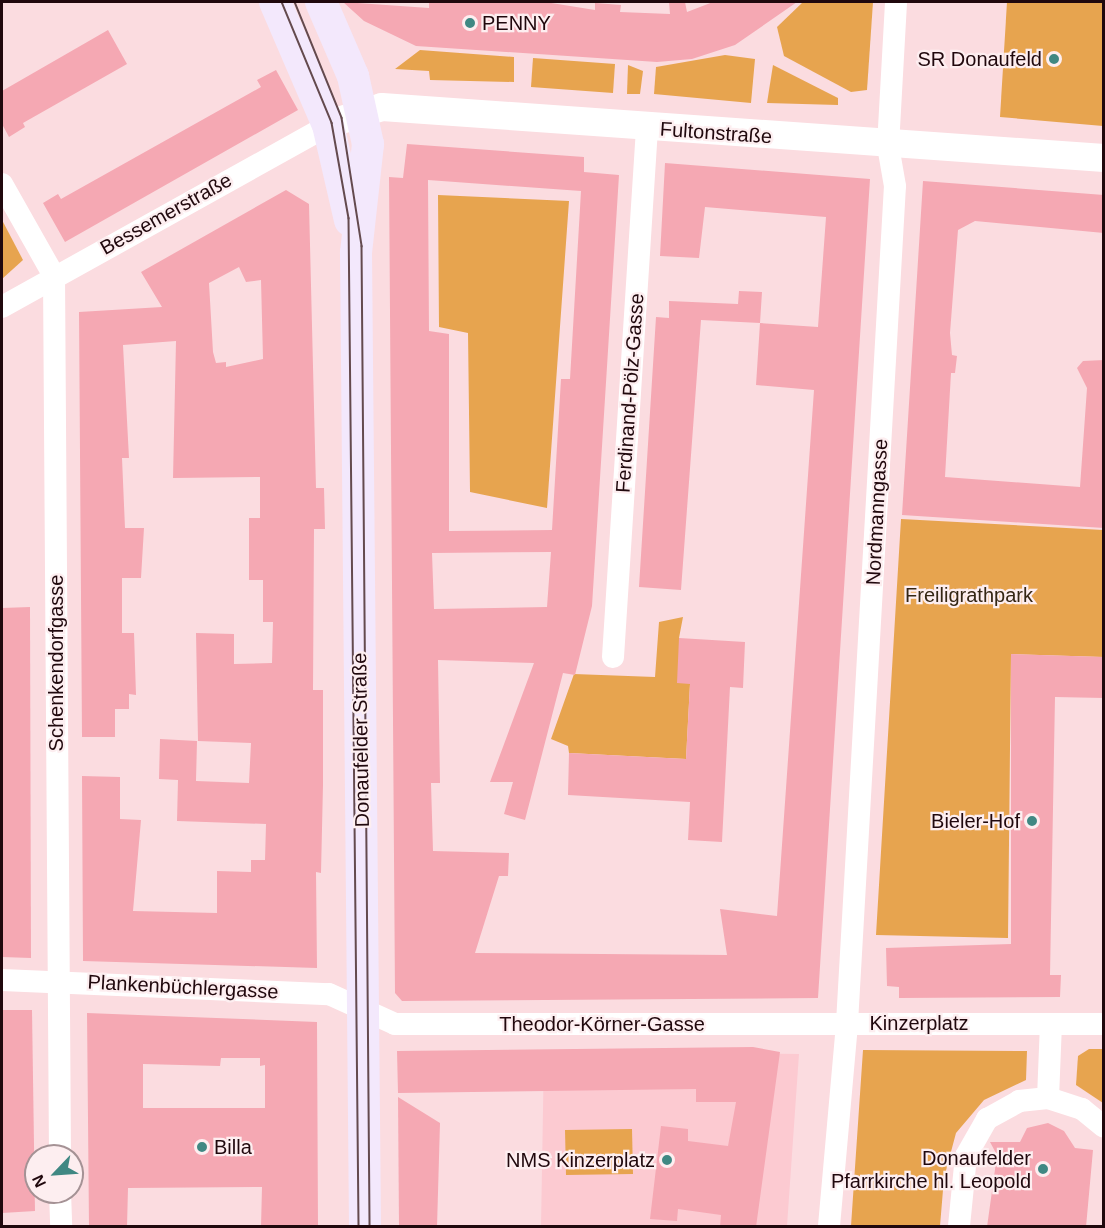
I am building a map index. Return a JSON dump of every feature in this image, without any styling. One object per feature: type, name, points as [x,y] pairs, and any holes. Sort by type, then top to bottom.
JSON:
[{"type":"main road","name":"Donaufelder Straße","points":[[275,2],[330,124],[356,253]]},
{"type":"main road","name":"Donaufelder Straße","points":[[321,2],[364,111],[368,144],[356,253],[365,1227]]},
{"type":"street","name":"Nordmanngasse","points":[[847,1023],[895,186],[888,146],[896,2]]},
{"type":"street","name":"Fultonstraße","points":[[330,124],[382,107],[888,146],[1104,158]]},
{"type":"street","name":"Bessemerstraße","points":[[2,307],[330,124]]},
{"type":"street","name":"Ferdinand-Pölz-Gasse","points":[[613,657],[647,128]]},
{"type":"street","name":"Schenkendorfgasse","points":[[2,184],[54,276],[60,1144]]},
{"type":"street","name":"Plankenbüchlergasse","points":[[2,981],[58,981],[329,994],[363,1005]]},
{"type":"street","name":"Theodor-Körner-Gasse","points":[[363,1005],[395,1024],[847,1023]]},
{"type":"street","name":"Kinzerplatz","points":[[830,1227],[847,1023],[1104,1024]]},
{"type":"street","points":[[1048,1098],[1051,1024]]},
{"type":"street","points":[[959,1227],[966,1155],[977,1131],[1019,1101],[1048,1098],[1082,1109],[1104,1127]]},
{"type":"street","points":[[60,1204],[61,1227]]},
{"type":"shaded area","name":"NMS Kinzerplatz","points":[[544,1051],[799,1054],[787,1226],[541,1226]]},
{"type":"green space","points":[[803,2],[873,2],[867,90],[851,92],[784,56],[777,27]]},
{"type":"green space","name":"SR Donaufeld","points":[[1007,2],[1103,2],[1103,126],[1000,117]]},
{"type":"green space","points":[[420,50],[514,57],[514,82],[430,80],[429,71],[395,69]]},
{"type":"green space","points":[[725,55],[755,59],[751,103],[654,94],[656,67]]},
{"type":"green space","points":[[533,58],[615,64],[613,93],[531,87]]},
{"type":"green space","points":[[628,65],[643,71],[640,94],[627,94]]},
{"type":"green space","points":[[773,65],[838,98],[838,105],[767,103]]},
{"type":"green space","points":[[438,195],[569,201],[547,508],[470,492],[468,333],[439,327]]},
{"type":"green space","points":[[2,220],[23,260],[2,279]]},
{"type":"green space","name":"Freiligrathpark","points":[[901,519],[1103,530],[1103,657],[1011,654],[1008,938],[876,935]]},
{"type":"green space","points":[[683,617],[679,638],[690,684],[686,759],[569,753],[568,746],[551,739],[574,674],[655,677],[659,622]]},
{"type":"green space","points":[[1089,1049],[1103,1049],[1103,1103],[1076,1085],[1078,1056]]},
{"type":"green space","points":[[863,1050],[1027,1051],[1026,1080],[984,1100],[956,1133],[944,1178],[940,1226],[851,1226]]},
{"type":"green space","points":[[632,1129],[633,1174],[566,1175],[565,1130]]},
{"type":"building","points":[[343,2],[429,8],[429,2],[545,2],[595,10],[595,3],[621,5],[620,12],[670,14],[669,2],[685,2],[687,12],[713,2],[797,2],[735,45],[692,59],[657,62],[416,46],[364,21]]},
{"type":"building","points":[[108,30],[127,64],[23,123],[25,127],[9,137],[2,124],[2,91]]},
{"type":"building","points":[[276,70],[298,110],[65,242],[43,203],[58,194],[61,199],[261,87],[257,80]]},
{"type":"building","points":[[407,144],[584,157],[584,172],[619,175],[592,606],[575,675],[563,673],[525,820],[504,814],[513,782],[490,782],[534,663],[438,660],[440,783],[431,783],[433,851],[509,853],[508,876],[499,876],[475,953],[727,955],[720,909],[777,916],[814,390],[756,385],[760,323],[818,327],[826,217],[705,207],[699,258],[660,256],[665,163],[870,179],[818,998],[402,1001],[395,993],[389,177],[403,178]],"holes":[[[428,180],[581,191],[570,379],[561,379],[552,530],[449,531],[449,334],[429,331]],[[551,552],[547,607],[434,609],[432,553]]]},
{"type":"building","points":[[923,181],[1104,195],[1104,233],[975,221],[958,230],[950,333],[952,355],[957,356],[955,373],[951,373],[945,477],[1080,487],[1087,388],[1077,368],[1083,361],[1104,360],[1104,528],[902,515]]},
{"type":"building","points":[[286,190],[309,204],[316,488],[324,488],[325,529],[314,529],[313,690],[323,690],[321,873],[316,872],[317,968],[83,961],[82,776],[120,777],[120,819],[141,820],[133,911],[217,913],[217,871],[251,872],[251,860],[265,860],[266,824],[177,821],[178,780],[159,779],[160,739],[197,741],[196,781],[249,783],[251,743],[198,741],[196,633],[234,634],[234,664],[272,663],[273,622],[263,622],[263,580],[249,580],[249,518],[260,518],[260,477],[173,478],[176,341],[123,345],[129,458],[122,458],[125,528],[144,528],[141,578],[122,578],[122,633],[134,633],[136,695],[129,694],[129,709],[115,709],[115,737],[82,737],[79,312],[162,307],[141,272]],"holes":[[[239,267],[246,282],[261,280],[263,359],[226,367],[226,362],[216,363],[213,352],[209,283]]]},
{"type":"building","points":[[739,291],[762,292],[760,323],[701,320],[681,590],[639,587],[656,317],[669,318],[669,301],[738,304]]},
{"type":"building","points":[[30,607],[31,958],[2,957],[2,608]]},
{"type":"building","points":[[679,638],[745,642],[743,688],[730,687],[722,842],[688,840],[690,802],[568,795],[569,753],[686,759],[690,684],[677,683]]},
{"type":"building","name":"Bieler-Hof","points":[[1011,654],[1104,657],[1104,698],[1055,697],[1050,975],[1061,975],[1060,997],[899,998],[899,987],[887,986],[886,948],[1011,944]]},
{"type":"building","points":[[2,1010],[32,1010],[34,1144],[24,1144],[24,1204],[35,1204],[35,1211],[2,1213]]},
{"type":"building","points":[[87,1013],[317,1022],[318,1227],[261,1227],[262,1187],[128,1188],[127,1227],[89,1227]],"holes":[[[221,1058],[260,1058],[260,1066],[265,1065],[265,1108],[143,1108],[143,1064],[220,1066]]]},
{"type":"building","points":[[753,1047],[780,1052],[756,1227],[720,1227],[721,1215],[678,1209],[677,1221],[650,1219],[661,1126],[688,1129],[688,1141],[728,1146],[736,1102],[696,1102],[696,1089],[398,1093],[397,1051]]},
{"type":"building","points":[[398,1097],[440,1123],[437,1227],[399,1227]]},
{"type":"building","name":"Donaufelder Pfarrkirche hl. Leopold","points":[[1048,1123],[1064,1131],[1075,1148],[1093,1150],[1086,1227],[987,1227],[997,1155],[990,1142],[1020,1142],[1027,1128]]},
{"type":"tram line","points":[[282,2],[332,123],[349,218],[359,1226]]},
{"type":"tram line","points":[[295,2],[342,118],[362,246],[370,1226]]},
{"type":"place","name":"PENNY","points":[[470,23]]},
{"type":"place","name":"SR Donaufeld","points":[[1054,59]]},
{"type":"place","name":"Bieler-Hof","points":[[1032,821]]},
{"type":"place","name":"Billa","points":[[202,1147]]},
{"type":"place","name":"NMS Kinzerplatz","points":[[667,1160]]},
{"type":"place","name":"Donaufelder Pfarrkirche hl. Leopold","points":[[1043,1169]]}]
